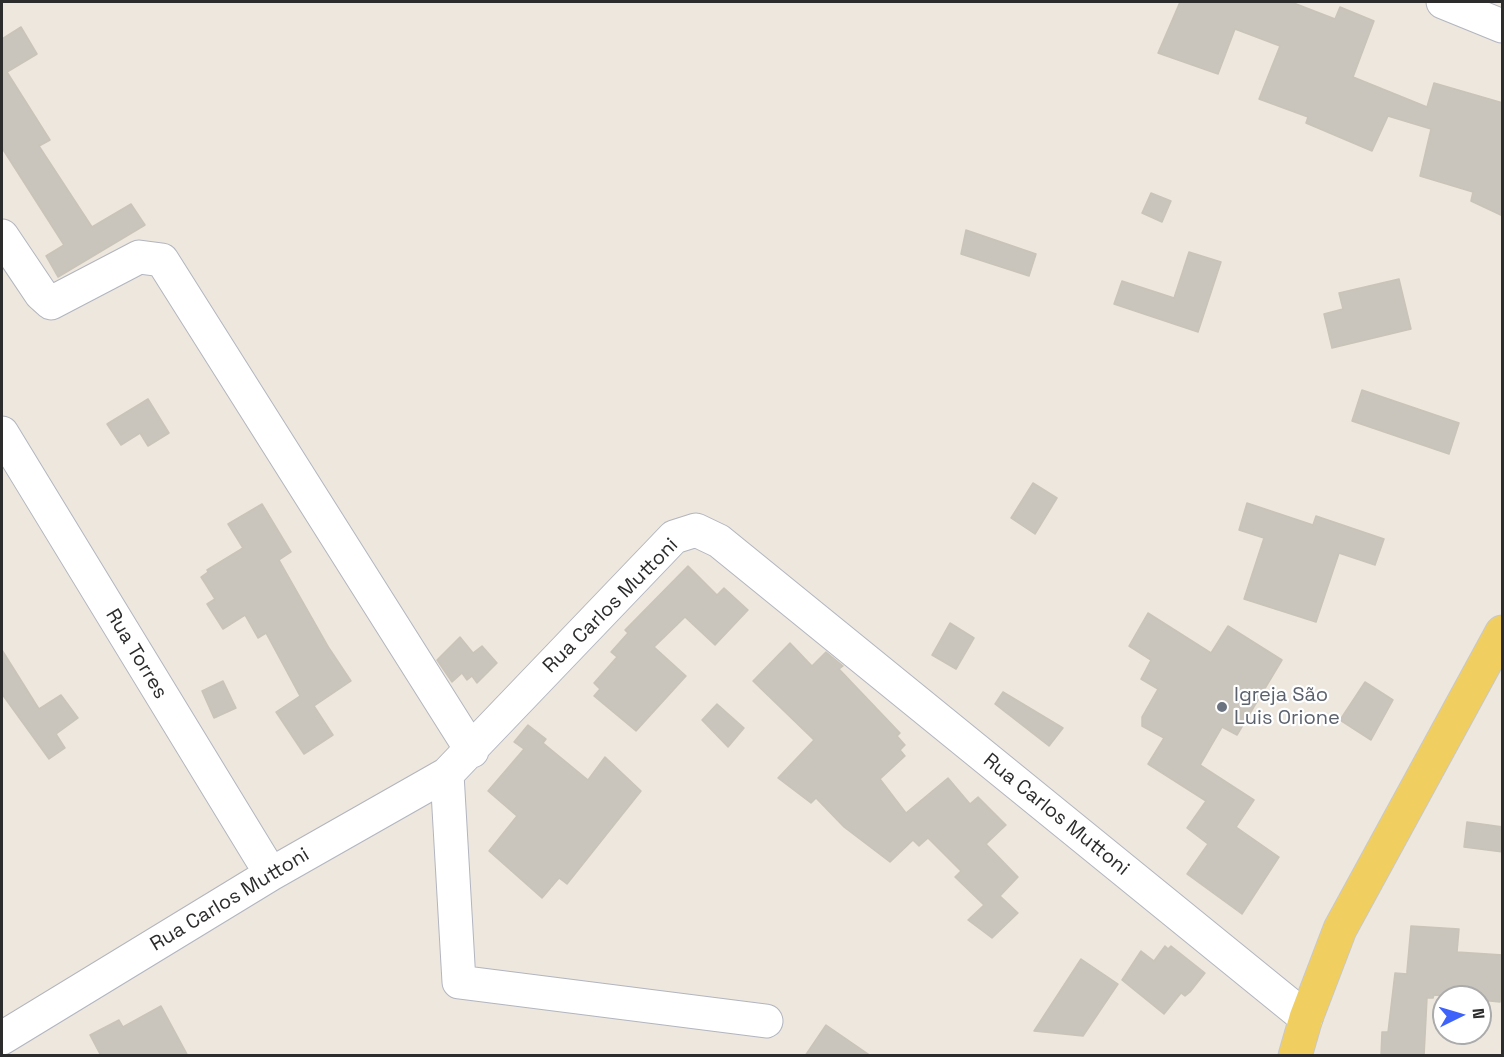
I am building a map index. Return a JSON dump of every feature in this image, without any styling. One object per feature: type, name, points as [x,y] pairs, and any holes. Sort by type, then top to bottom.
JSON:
[{"type":"main road","points":[[1295,1056],[1306,1018],[1340,929],[1503,632]]},
{"type":"street","points":[[1443,2],[1503,26]]},
{"type":"street","points":[[2,236],[41,294],[51,303],[139,257],[162,260],[472,751]]},
{"type":"street","name":"Rua Torres","points":[[2,433],[271,874]]},
{"type":"street","name":"Rua Carlos Muttoni","points":[[2,1038],[271,874],[447,774],[472,751],[674,537],[696,530],[719,541],[1306,1018]]},
{"type":"street","points":[[447,774],[459,982],[766,1021]]},
{"type":"building","points":[[1180,2],[1291,2],[1335,19],[1340,7],[1374,21],[1353,77],[1427,107],[1434,83],[1503,103],[1503,216],[1471,201],[1473,192],[1420,176],[1431,129],[1388,116],[1372,151],[1306,123],[1308,117],[1259,99],[1280,46],[1235,29],[1218,74],[1158,53]]},
{"type":"building","points":[[21,27],[37,54],[7,72],[50,140],[39,146],[92,227],[131,204],[145,225],[58,277],[46,256],[64,245],[2,148],[2,39]]},
{"type":"building","points":[[1151,193],[1171,201],[1162,222],[1142,213]]},
{"type":"building","points":[[966,230],[1036,254],[1029,276],[961,254]]},
{"type":"building","points":[[1189,252],[1221,262],[1198,332],[1114,304],[1122,281],[1174,298]]},
{"type":"building","points":[[1399,279],[1411,329],[1332,348],[1324,314],[1343,309],[1339,293]]},
{"type":"building","points":[[1362,390],[1459,423],[1449,454],[1352,421]]},
{"type":"building","points":[[148,399],[169,433],[148,446],[140,433],[121,445],[107,424]]},
{"type":"building","points":[[1033,483],[1057,498],[1035,534],[1011,518]]},
{"type":"building","points":[[1247,503],[1313,525],[1316,516],[1384,539],[1375,565],[1339,553],[1316,622],[1244,599],[1264,538],[1239,530]]},
{"type":"building","points":[[262,504],[291,552],[279,560],[329,648],[351,681],[314,706],[333,735],[304,754],[276,712],[300,696],[266,633],[258,638],[245,615],[223,629],[207,604],[215,599],[201,577],[208,572],[207,570],[243,548],[228,524]]},
{"type":"building","points":[[688,566],[717,595],[724,588],[748,610],[715,645],[685,617],[654,647],[686,676],[636,731],[594,696],[600,689],[594,683],[617,657],[611,652],[628,633],[625,630]]},
{"type":"building","points":[[1148,613],[1211,653],[1228,626],[1282,660],[1237,735],[1222,727],[1200,765],[1254,800],[1236,827],[1279,857],[1242,914],[1187,874],[1208,844],[1187,828],[1206,801],[1148,764],[1164,738],[1142,726],[1142,717],[1158,689],[1141,679],[1151,660],[1129,646]]},
{"type":"building","points":[[950,623],[974,638],[956,669],[932,655]]},
{"type":"building","points":[[460,637],[473,653],[482,646],[497,663],[477,683],[472,676],[467,680],[462,673],[452,682],[437,660]]},
{"type":"building","points":[[790,643],[812,666],[826,652],[843,666],[839,669],[900,733],[897,736],[905,745],[900,750],[905,756],[880,779],[906,813],[948,778],[970,804],[978,797],[1006,825],[986,844],[1018,877],[1000,896],[1018,913],[992,938],[968,920],[984,905],[955,877],[961,871],[928,838],[919,846],[913,840],[890,862],[844,827],[816,798],[811,803],[778,778],[814,740],[753,681]]},
{"type":"building","points":[[2,650],[39,709],[61,695],[78,718],[56,734],[65,748],[49,759],[2,694]]},
{"type":"building","points":[[223,681],[236,708],[214,718],[202,691]]},
{"type":"building","points":[[1365,682],[1393,700],[1371,740],[1340,720]]},
{"type":"building","points":[[1003,692],[1063,728],[1049,746],[995,704]]},
{"type":"building","points":[[717,704],[744,728],[728,747],[702,720]]},
{"type":"building","points":[[528,725],[546,739],[543,743],[588,780],[605,757],[641,791],[567,884],[559,878],[542,898],[489,851],[517,816],[488,791],[524,749],[514,742]]},
{"type":"building","points":[[1467,822],[1503,827],[1503,852],[1464,847]]},
{"type":"building","points":[[1411,926],[1459,929],[1457,952],[1503,955],[1500,1002],[1492,1001],[1492,985],[1432,985],[1432,998],[1427,998],[1424,1056],[1381,1056],[1382,1032],[1388,1032],[1395,973],[1407,974]]},
{"type":"building","points":[[1165,946],[1168,949],[1171,946],[1205,973],[1190,992],[1185,996],[1181,993],[1164,1014],[1122,980],[1141,951],[1154,961]]},
{"type":"building","points":[[1081,959],[1118,984],[1083,1036],[1034,1031]]},
{"type":"building","points":[[161,1006],[188,1056],[101,1056],[90,1035],[119,1020],[123,1027]]},
{"type":"building","points":[[826,1025],[871,1056],[805,1056]]},
{"type":"place","name":"Igreja São Luis Orione","points":[[1222,707]]}]
